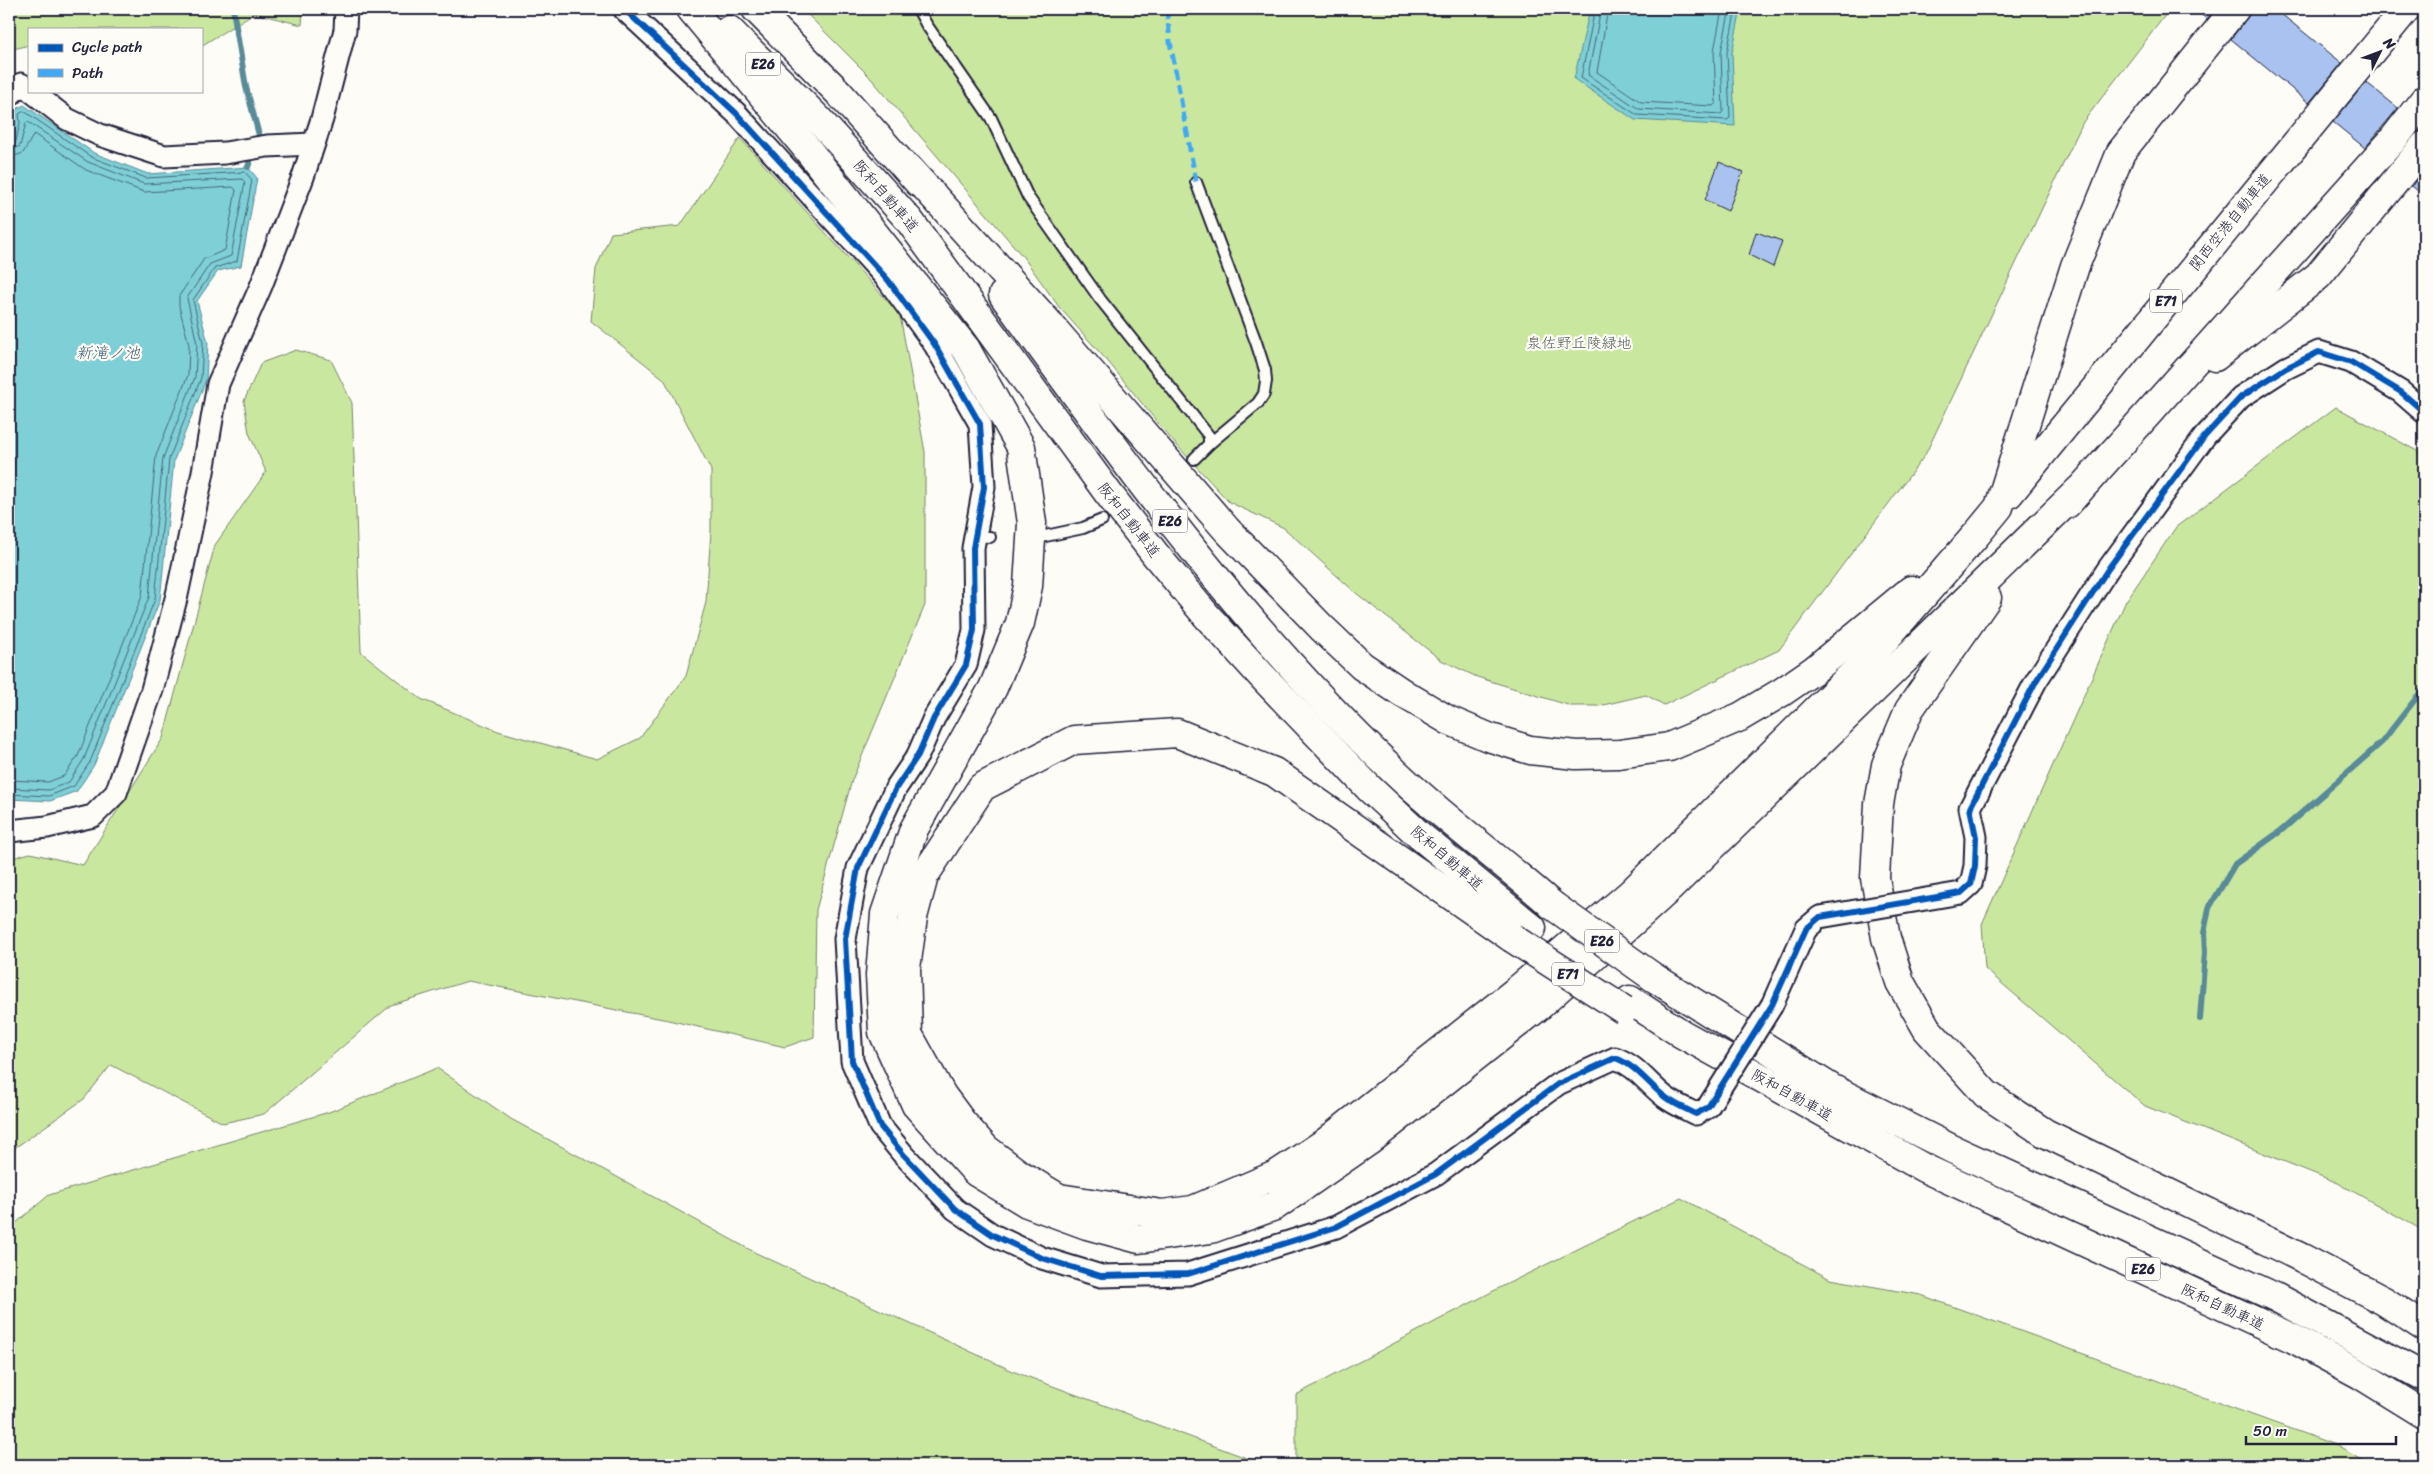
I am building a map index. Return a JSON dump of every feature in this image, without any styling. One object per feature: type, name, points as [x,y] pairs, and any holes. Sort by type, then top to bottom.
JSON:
[{"type":"highway","points":[[691,9],[804,145],[966,349],[1021,446],[1032,523],[1028,586],[1020,623],[993,688],[914,829],[885,914],[880,975],[883,1032],[916,1105],[976,1172],[1027,1202],[1087,1225],[1139,1238],[1212,1228],[1275,1206],[1369,1141],[1538,1007],[1671,888],[2079,490]]},
{"type":"highway","name":"阪和自動車道","points":[[707,9],[819,120],[910,220],[1108,493],[1206,616],[1260,676],[1370,789],[1448,859],[1522,933],[1627,1005],[1682,1034],[1871,1142],[2294,1340],[2361,1375],[2424,1414]]},
{"type":"highway","name":"阪和自動車道","points":[[756,9],[839,93],[908,168],[1166,516],[1279,653],[1394,772],[1552,905],[1653,976],[1831,1088],[1952,1149],[2275,1297],[2424,1377]]},
{"type":"highway","points":[[1999,507],[2075,266],[2121,152],[2235,9]]},
{"type":"highway","name":"関西空港自動車道","points":[[1976,536],[2406,9]]},
{"type":"highway","points":[[2424,100],[2392,142],[2079,490],[1977,611],[1909,710],[1886,765],[1879,804],[1875,878],[1886,938],[1900,982],[1927,1029],[1986,1094],[2045,1133],[2293,1253],[2384,1301],[2424,1327]]},
{"type":"highway","points":[[2156,403],[2318,276],[2424,146]]},
{"type":"highway","points":[[908,168],[1045,319],[1227,530],[1322,628],[1362,666],[1404,694],[1448,720],[1488,737],[1530,750],[1576,755],[1619,754],[1669,747],[1703,734],[1740,717],[1814,670],[1976,536]]},
{"type":"highway","points":[[1522,933],[1274,772],[1177,733],[1074,740],[982,787],[924,876],[913,917],[906,968],[908,1034],[942,1095],[962,1122],[986,1149],[1019,1174],[1059,1198],[1162,1214],[1193,1210],[1276,1175],[1326,1142],[1501,1003],[1631,892],[1867,660],[1976,536]]},
{"type":"street","points":[[9,831],[47,827],[93,816],[116,793],[152,690],[177,595],[203,472],[218,384],[261,286],[303,177],[305,144],[322,119],[345,30],[346,9]]},
{"type":"street","points":[[624,9],[736,113],[888,280],[935,345],[980,424],[984,487],[983,536],[973,548],[974,630],[966,664],[934,718],[918,756],[896,788],[858,868],[845,939],[852,1061],[880,1126],[903,1154],[955,1209],[993,1235],[1042,1258],[1101,1276],[1188,1274],[1336,1227],[1436,1174],[1558,1084],[1615,1058],[1624,1061],[1664,1096],[1682,1108],[1696,1114],[1708,1107],[1772,1005],[1806,929],[1820,917],[1961,893],[1971,884],[1975,866],[1976,837],[1970,808],[2036,681],[2108,569],[2205,436],[2241,397],[2286,368],[2319,352],[2351,362],[2401,392],[2424,412]]},
{"type":"street","points":[[9,96],[21,84],[28,89]]},
{"type":"street","points":[[32,92],[67,118],[100,135],[164,156],[305,144]]},
{"type":"lane","points":[[918,9],[926,24],[990,118],[1028,197],[1100,299],[1208,436],[1209,444]]},
{"type":"lane","points":[[1194,459],[1258,403],[1264,394],[1266,380],[1265,370],[1256,342],[1196,182]]},
{"type":"lane","points":[[1041,537],[1083,528],[1102,520]]},
{"type":"green space","points":[[9,9],[303,9],[302,25],[254,13],[202,45],[202,28],[28,28],[28,45],[9,50]]},
{"type":"green space","name":"泉佐野丘陵緑地","points":[[802,9],[2170,9],[2083,122],[1925,455],[1779,650],[1664,705],[1646,695],[1599,706],[1571,706],[1477,677],[1441,660],[1356,593],[1284,528],[1229,502],[1171,439],[1110,364],[1059,307],[1024,258],[868,75]]},
{"type":"green space","points":[[740,138],[900,315],[925,452],[925,605],[852,780],[816,910],[814,1037],[785,1047],[668,1020],[468,981],[391,1005],[264,1114],[223,1123],[111,1065],[84,1099],[16,1147],[9,1155],[9,859],[30,853],[83,865],[163,738],[215,545],[266,472],[249,433],[244,401],[261,363],[296,350],[331,360],[352,403],[361,652],[421,699],[498,731],[597,759],[640,738],[686,676],[706,602],[711,531],[711,470],[664,379],[591,321],[596,269],[611,233],[680,226]]},
{"type":"green space","points":[[2336,407],[2417,451],[2424,458],[2424,1231],[2338,1183],[2145,1106],[1985,969],[1982,924],[2126,601],[2176,527]]},
{"type":"green space","points":[[437,1068],[511,1119],[756,1253],[1015,1372],[1260,1463],[1260,1465],[9,1465],[9,1229],[49,1195],[329,1112]]},
{"type":"green space","points":[[1681,1198],[1830,1279],[1921,1295],[2335,1445],[2370,1465],[1296,1465],[1296,1395],[1503,1286]]},
{"type":"water","points":[[1590,9],[1741,9],[1732,53],[1735,126],[1635,120],[1574,79]]},
{"type":"water","name":"新滝ノ池","points":[[24,105],[94,153],[148,174],[248,167],[257,178],[241,266],[218,271],[197,301],[208,343],[206,380],[174,460],[160,600],[94,765],[77,791],[50,801],[9,799],[9,150],[15,122],[13,111]]},
{"type":"building","points":[[2193,9],[2215,9],[2207,19]]},
{"type":"building","points":[[2250,9],[2275,9],[2342,63],[2309,103],[2231,39],[2247,18]]},
{"type":"building","points":[[2366,82],[2398,108],[2365,148],[2333,122]]},
{"type":"building","points":[[1719,162],[1743,172],[1728,211],[1705,200]]},
{"type":"building","points":[[2424,170],[2424,196],[2412,186]]},
{"type":"building","points":[[1756,232],[1782,241],[1773,267],[1749,255]]},
{"type":"waterway","points":[[233,9],[246,87],[259,135],[248,167]]},
{"type":"waterway","points":[[2200,1019],[2205,952],[2204,933],[2209,908],[2235,864],[2282,830],[2382,742],[2424,688]]},
{"type":"marked path","points":[[1167,9],[1170,42],[1196,182]]},
{"type":"cycle path","points":[[624,9],[736,113],[888,280],[935,345],[980,424],[984,487],[973,548],[974,630],[966,665],[934,718],[918,755],[896,788],[858,868],[845,939],[852,1061],[880,1126],[903,1154],[955,1209],[993,1235],[1042,1258],[1101,1276],[1188,1274],[1336,1227],[1436,1174],[1558,1084],[1615,1058],[1629,1065],[1642,1075],[1672,1102],[1696,1114],[1708,1107],[1772,1005],[1806,929],[1820,917],[1961,893],[1971,884],[1975,866],[1976,837],[1970,808],[2036,681],[2108,569],[2205,436],[2241,397],[2286,368],[2319,352],[2351,362],[2401,392],[2424,412]]}]
